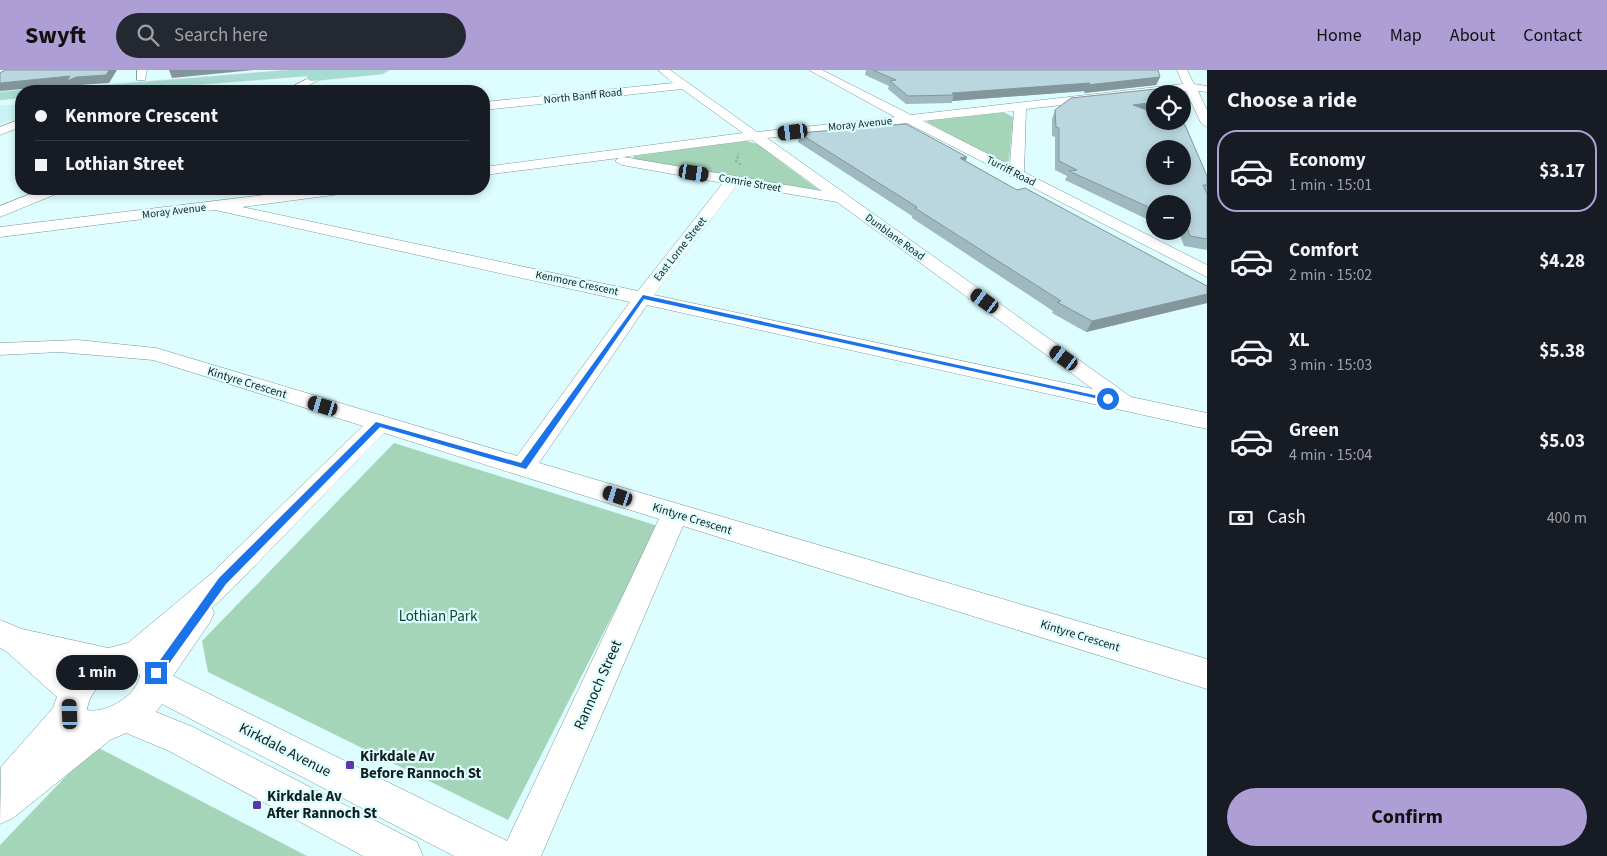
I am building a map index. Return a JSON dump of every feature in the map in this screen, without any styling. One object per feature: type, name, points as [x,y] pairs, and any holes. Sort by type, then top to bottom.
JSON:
[{"type":"main road","points":[[162,85],[331,70]]},
{"type":"main road","points":[[218,85],[383,70]]},
{"type":"main road","points":[[0,96],[15,95]]},
{"type":"main road","points":[[0,101],[15,100]]},
{"type":"street","name":"Dunblane Road","points":[[663,70],[746,137],[842,199],[1128,403]]},
{"type":"street","points":[[816,71],[839,70]]},
{"type":"street","points":[[1182,70],[1189,85]]},
{"type":"street","name":"Turriff Road","points":[[816,71],[911,118],[1207,272]]},
{"type":"street","points":[[286,85],[304,85],[319,76]]},
{"type":"street","name":"North Banff Road","points":[[490,105],[683,85]]},
{"type":"street","name":"Moray Avenue","points":[[1191,88],[1207,89]]},
{"type":"street","points":[[1191,90],[1207,123]]},
{"type":"street","name":"Moray Avenue","points":[[490,170],[746,137],[1146,93]]},
{"type":"street","points":[[1017,174],[1020,106]]},
{"type":"street","points":[[0,132],[15,126]]},
{"type":"street","name":"Comrie Street","points":[[597,157],[842,199]]},
{"type":"street","name":"East Lorne Street","points":[[523,467],[643,297],[741,181]]},
{"type":"street","points":[[0,212],[41,195]]},
{"type":"street","name":"Moray Avenue","points":[[0,232],[298,195]]},
{"type":"street","points":[[298,223],[292,216],[294,210],[315,195]]},
{"type":"street","name":"Kenmore Crescent","points":[[217,206],[1207,421]]},
{"type":"street","name":"Kintyre Crescent","points":[[0,349],[32,345],[87,345],[156,354],[379,424],[1207,674]]},
{"type":"street","points":[[92,712],[83,680],[139,669],[222,581],[379,424]]},
{"type":"street","name":"Rannoch Street","points":[[521,856],[675,514]]},
{"type":"street","name":"Kirkdale Avenue","points":[[9,637],[139,669],[495,856]]},
{"type":"street","name":"Kirkdale Avenue","points":[[9,637],[92,712],[181,739],[404,856]]},
{"type":"street","points":[[0,797],[92,712],[140,707],[139,669]]},
{"type":"street","points":[[0,805],[92,712]]},
{"type":"path","points":[[741,181],[749,174],[736,161],[741,144],[746,137]]},
{"type":"shaded area","points":[[0,105],[15,105],[15,119],[0,124]]},
{"type":"green space","points":[[1003,112],[1013,117],[1009,161],[1006,162],[1000,161],[927,122],[928,120]]},
{"type":"green space","points":[[743,140],[757,144],[819,190],[635,161],[633,158],[634,156]]},
{"type":"green space","name":"Lothian Park","points":[[394,443],[658,526],[508,820],[208,672],[202,641]]},
{"type":"green space","points":[[95,746],[307,856],[0,856],[0,845]]},
{"type":"building","points":[[5,70],[109,70],[106,75],[76,77],[67,81],[70,76],[0,83],[0,73]]},
{"type":"building","points":[[873,70],[1158,70],[1160,77],[1087,85],[1090,83],[952,93],[954,95],[908,96],[890,81],[896,80]]},
{"type":"building","points":[[1146,90],[1146,103],[1133,105],[1146,110],[1146,130],[1187,130],[1207,176],[1207,185],[1203,185],[1207,194],[1207,239],[1191,236],[1191,195],[1146,195],[1146,206],[1069,171],[1077,170],[1059,161],[1059,128],[1056,127],[1055,110],[1071,98]]},
{"type":"building","points":[[906,124],[967,157],[960,158],[1017,190],[1025,188],[1207,286],[1207,294],[1092,321],[1057,302],[1061,301],[799,133]]},
{"type":"place","name":"Kirkdale Av Before Rannoch St","points":[[350,765]]},
{"type":"place","name":"Kirkdale Av After Rannoch St","points":[[257,805]]},
{"type":"route","points":[[156,673],[222,581],[379,424],[523,467],[643,297],[1108,399]]}]
